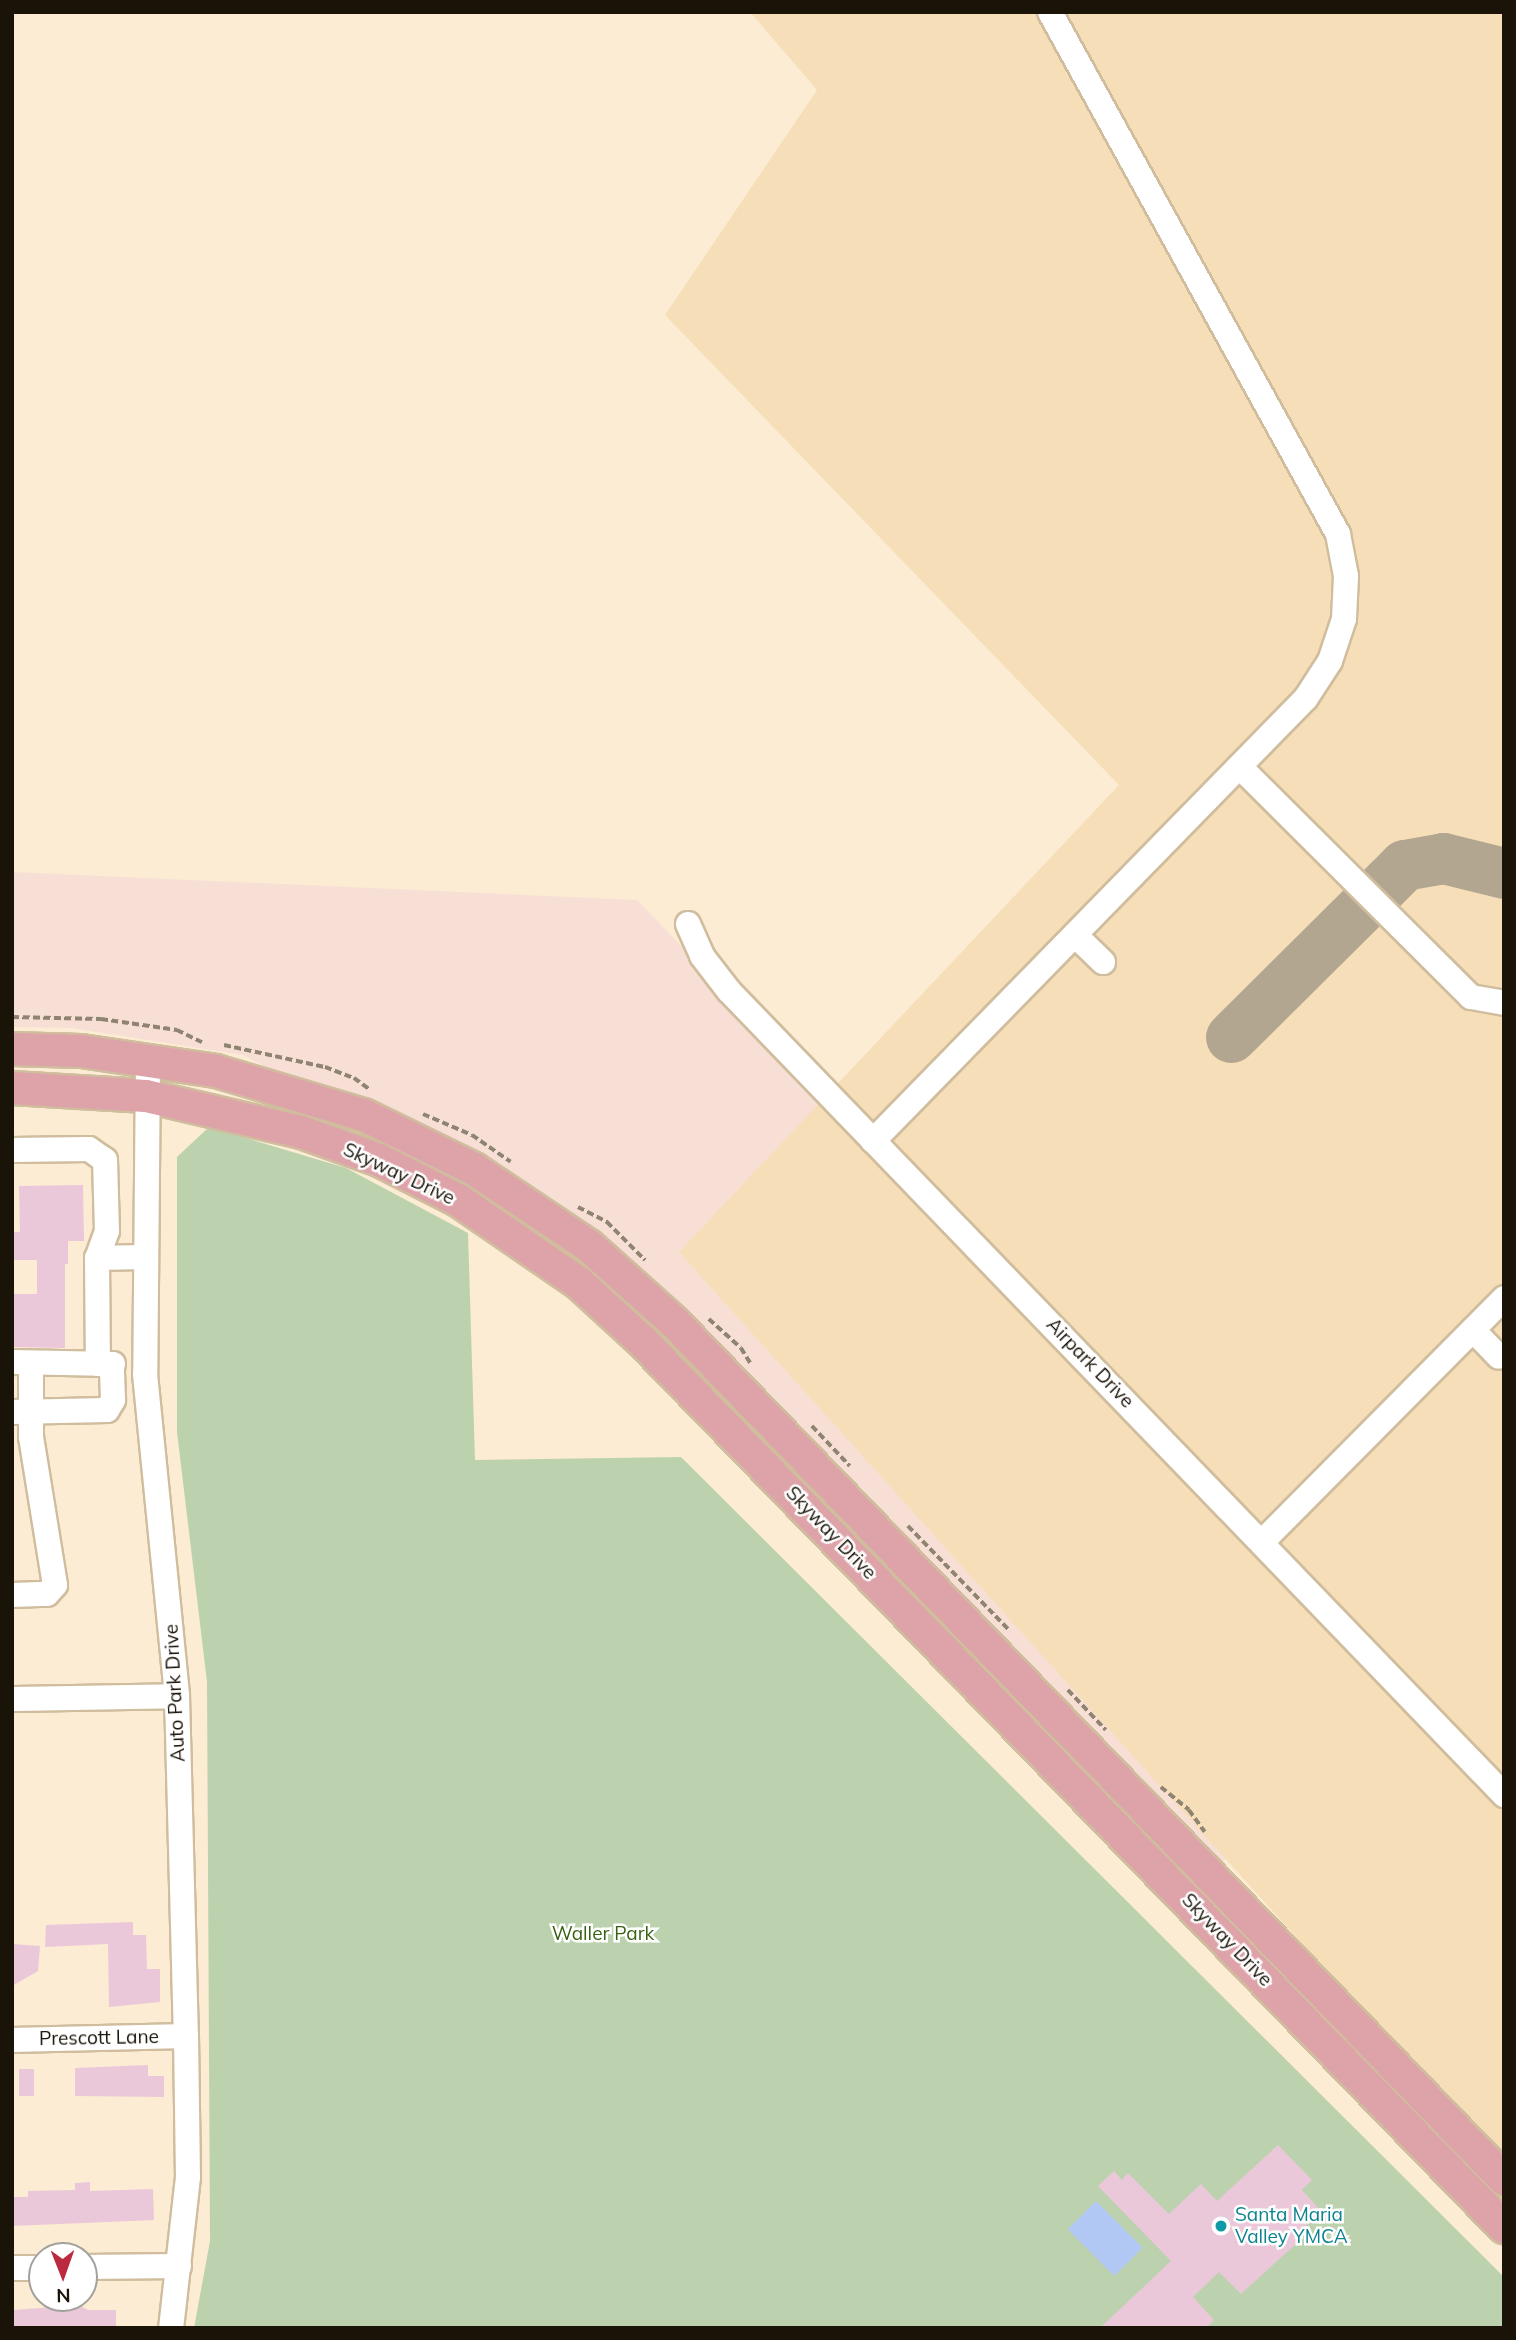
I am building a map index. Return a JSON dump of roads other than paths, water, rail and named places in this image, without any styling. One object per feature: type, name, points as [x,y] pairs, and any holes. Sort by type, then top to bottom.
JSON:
[{"type":"main road","name":"Skyway Drive","points":[[12,1049],[148,1059],[216,1071],[364,1115],[474,1169],[589,1246],[673,1321],[1504,2179]]},
{"type":"main road","name":"Skyway Drive","points":[[12,1088],[146,1096],[289,1129],[379,1160],[490,1220],[580,1284],[712,1412],[1504,2227]]},
{"type":"street","points":[[873,1141],[1306,698],[1330,661],[1343,619],[1346,576],[1338,534],[1050,12]]},
{"type":"street","points":[[1240,767],[1471,997],[1504,1003]]},
{"type":"street","name":"Airpark Drive","points":[[688,925],[702,956],[729,991],[1504,1795]]},
{"type":"street","points":[[1075,935],[1103,962]]},
{"type":"street","name":"Auto Park Drive","points":[[148,1059],[145,1363],[177,1696],[186,2036],[188,2177],[171,2328]]},
{"type":"street","points":[[12,1150],[89,1149],[105,1160],[107,1231],[97,1258],[105,1364],[113,1399],[107,1410],[21,1412]]},
{"type":"street","points":[[97,1258],[144,1257]]},
{"type":"street","points":[[1262,1542],[1504,1298]]},
{"type":"street","points":[[1473,1330],[1499,1357]]},
{"type":"street","points":[[12,1595],[47,1594],[55,1585],[21,1412],[21,1363],[145,1363]]},
{"type":"street","points":[[12,1699],[177,1696]]},
{"type":"street","name":"Prescott Lane","points":[[12,2040],[186,2036]]},
{"type":"street","points":[[98,2267],[179,2266]]},
{"type":"water","points":[[1096,2201],[1143,2248],[1114,2276],[1068,2229]]},
{"type":"place","name":"Santa Maria Valley YMCA","points":[[1221,2226]]},
{"type":"park label","name":"Waller Park","points":[[603,1934]]}]
